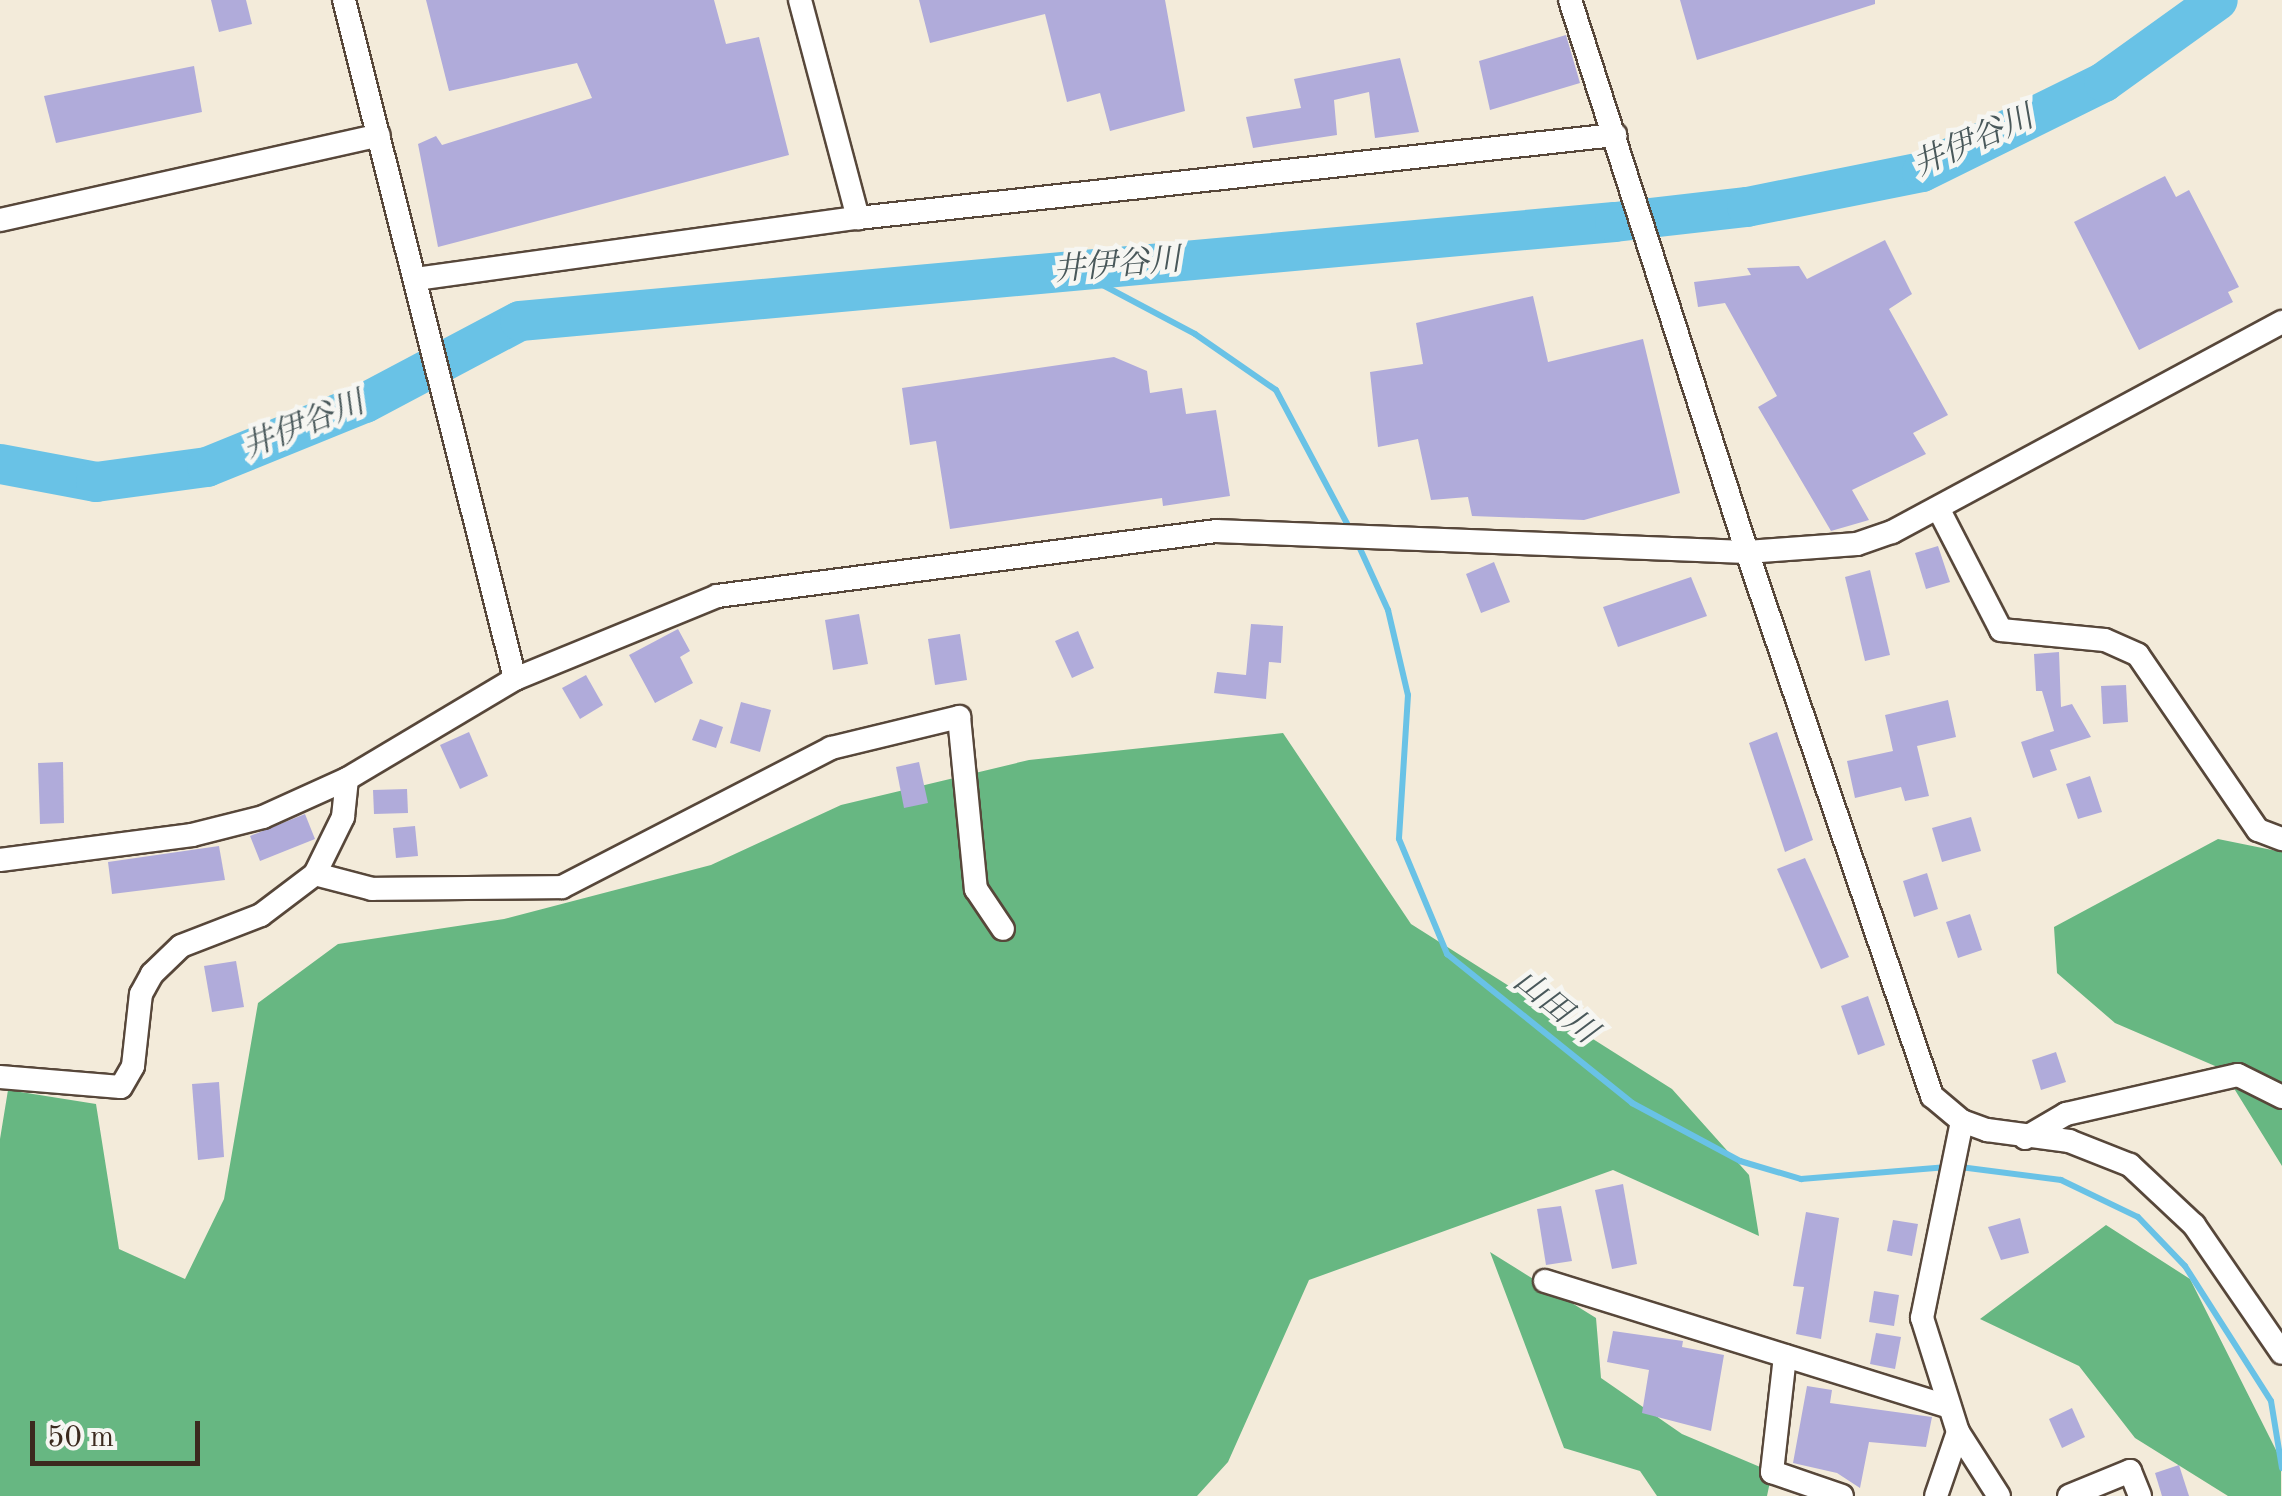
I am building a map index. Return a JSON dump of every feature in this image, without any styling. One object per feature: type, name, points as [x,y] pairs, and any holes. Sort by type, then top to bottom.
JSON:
[{"type":"street","points":[[344,0],[515,679]]},
{"type":"street","points":[[800,0],[858,218]]},
{"type":"street","points":[[1570,0],[1746,552],[1932,1096],[1961,1129],[2070,1141],[2130,1165],[2194,1225],[2282,1353]]},
{"type":"street","points":[[0,220],[380,135]]},
{"type":"street","points":[[419,290],[858,218],[1614,135]]},
{"type":"street","points":[[0,860],[192,835],[263,817],[348,779],[515,679],[718,596],[1113,540],[1216,531],[1379,534],[1746,552],[1857,544],[1938,508],[2282,322]]},
{"type":"street","points":[[1938,508],[2001,630],[2105,640],[2138,656],[2258,830],[2282,839]]},
{"type":"street","points":[[315,874],[372,890],[562,888],[831,748],[959,717],[976,889],[1002,929]]},
{"type":"street","points":[[0,1077],[120,1087],[133,1066],[142,994],[163,959],[206,933],[260,914],[315,874],[343,817],[348,779]]},
{"type":"street","points":[[2025,1138],[2066,1114],[2238,1074],[2282,1097]]},
{"type":"street","points":[[1961,1129],[1922,1318],[1958,1432],[1999,1496]]},
{"type":"street","points":[[1545,1281],[1949,1407]]},
{"type":"street","points":[[1785,1356],[1772,1472],[1842,1496]]},
{"type":"street","points":[[1936,1496],[1958,1432]]},
{"type":"street","points":[[2068,1496],[2130,1472],[2140,1496]]},
{"type":"green space","points":[[1283,733],[1411,924],[1672,1089],[1749,1175],[1759,1236],[1613,1170],[1309,1280],[1228,1462],[1197,1496],[0,1496],[0,1139],[8,1090],[96,1104],[119,1249],[185,1279],[224,1199],[258,1003],[338,944],[504,919],[711,865],[841,805],[1029,760]]},
{"type":"green space","points":[[2218,839],[2282,852],[2282,1166],[2222,1069],[2115,1023],[2057,973],[2054,927]]},
{"type":"green space","points":[[2106,1225],[2190,1279],[2281,1460],[2281,1496],[2228,1496],[2135,1438],[2079,1366],[1980,1319]]},
{"type":"green space","points":[[1490,1252],[1596,1318],[1601,1378],[1682,1434],[1772,1472],[1767,1496],[1657,1496],[1640,1471],[1564,1448]]},
{"type":"building","points":[[211,0],[246,0],[252,24],[219,32]]},
{"type":"building","points":[[426,0],[714,0],[726,44],[759,37],[789,155],[438,247],[418,144],[436,136],[442,145],[592,98],[577,63],[449,91]]},
{"type":"building","points":[[919,0],[1165,0],[1185,111],[1110,131],[1100,93],[1067,102],[1045,14],[930,43]]},
{"type":"building","points":[[1680,0],[1875,0],[1875,4],[1697,60]]},
{"type":"building","points":[[1566,35],[1580,83],[1490,110],[1479,61]]},
{"type":"building","points":[[1400,58],[1419,132],[1375,138],[1369,92],[1334,100],[1337,135],[1253,148],[1246,117],[1301,108],[1294,79]]},
{"type":"building","points":[[194,66],[202,112],[56,143],[44,96]]},
{"type":"building","points":[[2165,176],[2176,197],[2189,190],[2239,287],[2228,292],[2233,302],[2139,350],[2074,222]]},
{"type":"building","points":[[1885,240],[1912,294],[1889,309],[1948,415],[1913,433],[1926,454],[1852,490],[1869,520],[1831,531],[1758,407],[1777,396],[1725,303],[1698,307],[1694,282],[1751,275],[1747,268],[1799,266],[1807,279]]},
{"type":"building","points":[[1533,296],[1548,362],[1643,339],[1680,493],[1584,520],[1472,516],[1468,497],[1431,500],[1418,439],[1378,447],[1370,372],[1423,364],[1416,323]]},
{"type":"building","points":[[1114,357],[1147,371],[1150,393],[1182,388],[1186,414],[1216,410],[1230,496],[1163,506],[1162,498],[950,529],[936,441],[910,445],[902,388]]},
{"type":"building","points":[[1938,546],[1950,582],[1926,589],[1915,553]]},
{"type":"building","points":[[1494,562],[1510,602],[1481,613],[1466,574]]},
{"type":"building","points":[[1870,570],[1890,655],[1865,661],[1845,577]]},
{"type":"building","points":[[1691,577],[1707,616],[1618,647],[1603,607]]},
{"type":"building","points":[[859,614],[868,664],[833,670],[825,620]]},
{"type":"building","points":[[1251,624],[1283,626],[1281,663],[1269,662],[1266,699],[1214,693],[1217,672],[1246,675]]},
{"type":"building","points":[[678,629],[690,651],[680,657],[693,683],[655,703],[629,655]]},
{"type":"building","points":[[1078,631],[1094,668],[1072,678],[1055,641]]},
{"type":"building","points":[[960,634],[967,680],[935,685],[928,639]]},
{"type":"building","points":[[2059,652],[2061,707],[2072,704],[2091,737],[2050,750],[2057,770],[2033,778],[2021,742],[2054,731],[2042,691],[2036,691],[2034,654]]},
{"type":"building","points":[[586,675],[603,705],[580,719],[562,688]]},
{"type":"building","points":[[2126,685],[2128,722],[2103,724],[2101,686]]},
{"type":"building","points":[[1948,700],[1956,737],[1917,746],[1929,796],[1905,801],[1901,787],[1855,798],[1847,761],[1893,751],[1885,715]]},
{"type":"building","points":[[741,702],[771,710],[760,752],[730,743]]},
{"type":"building","points":[[700,719],[723,727],[716,748],[692,740]]},
{"type":"building","points":[[469,732],[488,776],[460,789],[440,745]]},
{"type":"building","points":[[1777,732],[1813,840],[1785,852],[1749,743]]},
{"type":"building","points":[[63,762],[64,823],[40,824],[38,763]]},
{"type":"building","points":[[919,762],[928,803],[904,808],[896,767]]},
{"type":"building","points":[[2090,776],[2102,812],[2078,819],[2066,784]]},
{"type":"building","points":[[407,789],[408,813],[374,814],[373,790]]},
{"type":"building","points":[[305,814],[315,839],[260,861],[250,836]]},
{"type":"building","points":[[1971,817],[1981,851],[1942,862],[1932,828]]},
{"type":"building","points":[[415,826],[418,856],[396,858],[393,828]]},
{"type":"building","points":[[219,846],[225,880],[112,894],[108,862]]},
{"type":"building","points":[[1805,858],[1849,957],[1821,969],[1777,869]]},
{"type":"building","points":[[1927,873],[1938,909],[1914,917],[1903,881]]},
{"type":"building","points":[[1970,914],[1982,950],[1958,958],[1946,922]]},
{"type":"building","points":[[236,961],[244,1007],[212,1012],[204,966]]},
{"type":"building","points":[[1868,996],[1885,1045],[1858,1055],[1841,1006]]},
{"type":"building","points":[[2056,1052],[2066,1082],[2041,1090],[2032,1060]]},
{"type":"building","points":[[219,1082],[224,1157],[198,1160],[192,1084]]},
{"type":"building","points":[[1623,1184],[1637,1264],[1612,1269],[1595,1190]]},
{"type":"building","points":[[1561,1206],[1572,1261],[1546,1265],[1537,1209]]},
{"type":"building","points":[[1806,1212],[1839,1218],[1821,1339],[1796,1334],[1804,1287],[1793,1286]]},
{"type":"building","points":[[2020,1218],[2029,1253],[2001,1260],[1988,1227]]},
{"type":"building","points":[[1893,1220],[1918,1224],[1912,1256],[1887,1251]]},
{"type":"building","points":[[1874,1291],[1899,1295],[1894,1326],[1869,1322]]},
{"type":"building","points":[[1613,1331],[1683,1341],[1682,1347],[1724,1355],[1711,1431],[1642,1413],[1649,1370],[1607,1362]]},
{"type":"building","points":[[1876,1333],[1901,1337],[1895,1369],[1870,1364]]},
{"type":"building","points":[[1807,1386],[1832,1390],[1830,1403],[1932,1417],[1926,1447],[1869,1442],[1860,1488],[1837,1473],[1793,1463]]},
{"type":"building","points":[[2072,1408],[2085,1437],[2062,1448],[2049,1419]]},
{"type":"building","points":[[2179,1465],[2189,1496],[2162,1496],[2155,1473]]},
{"type":"waterway","name":"井伊谷川","points":[[0,464],[96,482],[207,467],[365,403],[520,321],[1615,222],[1747,207],[1922,172],[2104,82],[2218,0]]},
{"type":"waterway","name":"山田川","points":[[1080,273],[1195,334],[1276,390],[1351,531]]},
{"type":"waterway","name":"山田川","points":[[1357,542],[1388,610],[1408,695],[1399,839],[1447,954],[1632,1103],[1740,1161],[1801,1179],[1948,1167]]},
{"type":"waterway","name":"山田川","points":[[1960,1167],[2061,1180],[2138,1217],[2185,1266],[2271,1401],[2282,1468]]}]
